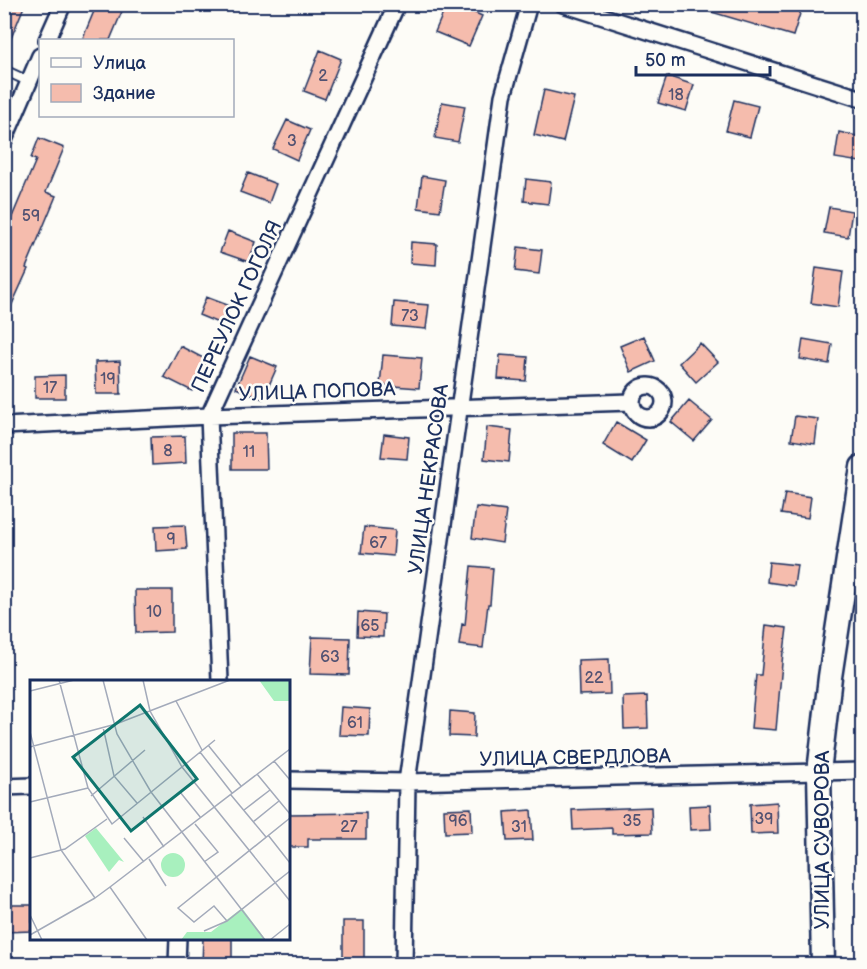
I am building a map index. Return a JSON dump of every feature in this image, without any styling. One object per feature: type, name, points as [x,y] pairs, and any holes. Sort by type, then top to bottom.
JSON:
[{"type":"street","points":[[47,39],[63,4]]},
{"type":"street","name":"ПЕРЕУЛОК ГОГОЛЯ","points":[[220,680],[209,416],[397,4]]},
{"type":"street","name":"УЛИЦА НЕКРАСОВА","points":[[404,964],[408,782],[503,96],[529,4]]},
{"type":"street","points":[[563,4],[862,99]]},
{"type":"street","points":[[4,140],[39,59]]},
{"type":"street","name":"УЛИЦА ПОПОВА","points":[[4,426],[209,416],[631,402]]},
{"type":"street","name":"УЛИЦА СУВОРОВА","points":[[823,964],[819,772],[830,677],[862,467]]},
{"type":"street","name":"УЛИЦА СВЕРДЛОВА","points":[[290,780],[408,782],[862,771]]},
{"type":"street","points":[[4,787],[30,786]]},
{"type":"street","points":[[177,964],[178,939]]},
{"type":"lane","points":[[4,70],[30,82]]},
{"type":"building","points":[[4,4],[25,4],[5,53],[4,52]]},
{"type":"building","points":[[97,4],[112,4],[123,9],[110,39],[82,39]]},
{"type":"building","points":[[447,4],[455,4],[482,16],[469,46],[435,32]]},
{"type":"building","points":[[699,4],[803,4],[793,36],[698,8]]},
{"type":"building","points":[[320,50],[341,59],[325,99],[304,91]]},
{"type":"building","points":[[667,76],[694,85],[686,111],[658,103]]},
{"type":"building","points":[[544,90],[574,97],[563,142],[534,135]]},
{"type":"building","points":[[734,100],[758,106],[750,137],[726,131]]},
{"type":"building","points":[[442,102],[465,106],[458,142],[435,138]]},
{"type":"building","points":[[287,120],[310,130],[297,160],[273,149]]},
{"type":"building","points":[[839,132],[862,137],[860,162],[835,158]]},
{"type":"building","points":[[39,138],[64,148],[46,192],[56,196],[26,268],[28,269],[4,322],[4,236],[36,160],[31,158]]},
{"type":"building","points":[[248,173],[276,184],[269,203],[240,192]]},
{"type":"building","points":[[422,176],[445,180],[440,211],[418,208]]},
{"type":"building","points":[[526,179],[551,182],[548,204],[524,201]]},
{"type":"building","points":[[829,207],[852,211],[848,237],[824,233]]},
{"type":"building","points":[[228,231],[256,242],[249,262],[220,252]]},
{"type":"building","points":[[411,242],[437,244],[436,265],[410,263]]},
{"type":"building","points":[[518,247],[542,250],[539,274],[515,271]]},
{"type":"building","points":[[816,268],[843,272],[838,307],[811,303]]},
{"type":"building","points":[[206,297],[230,306],[223,325],[199,315]]},
{"type":"building","points":[[394,302],[429,305],[426,329],[392,326]]},
{"type":"building","points":[[644,336],[655,361],[631,372],[620,346]]},
{"type":"building","points":[[803,339],[832,344],[829,364],[800,359]]},
{"type":"building","points":[[700,343],[718,362],[696,382],[679,363]]},
{"type":"building","points":[[180,346],[207,360],[192,391],[164,377]]},
{"type":"building","points":[[383,355],[422,358],[419,388],[380,385]]},
{"type":"building","points":[[500,355],[528,357],[526,381],[498,379]]},
{"type":"building","points":[[250,356],[277,367],[263,399],[236,388]]},
{"type":"building","points":[[120,361],[121,394],[96,394],[95,362]]},
{"type":"building","points":[[65,375],[65,398],[35,398],[35,376]]},
{"type":"building","points":[[689,401],[712,420],[694,441],[671,422]]},
{"type":"building","points":[[795,416],[818,419],[815,444],[791,440]]},
{"type":"building","points":[[616,422],[646,440],[632,463],[603,445]]},
{"type":"building","points":[[487,427],[512,430],[509,462],[484,459]]},
{"type":"building","points":[[232,433],[266,433],[267,469],[232,469]]},
{"type":"building","points":[[384,434],[409,437],[407,459],[381,457]]},
{"type":"building","points":[[185,436],[186,463],[152,465],[151,437]]},
{"type":"building","points":[[785,493],[811,497],[808,518],[781,514]]},
{"type":"building","points":[[476,507],[506,511],[502,543],[472,538]]},
{"type":"building","points":[[185,525],[187,549],[156,551],[155,526]]},
{"type":"building","points":[[364,527],[395,530],[393,556],[361,553]]},
{"type":"building","points":[[769,562],[797,565],[794,586],[767,582]]},
{"type":"building","points":[[471,566],[493,568],[483,648],[459,645],[462,624],[465,625]]},
{"type":"building","points":[[135,590],[172,590],[172,632],[136,633]]},
{"type":"building","points":[[358,612],[384,614],[383,637],[357,636]]},
{"type":"building","points":[[766,625],[787,628],[776,730],[751,728],[756,675],[761,675]]},
{"type":"building","points":[[312,637],[350,638],[349,675],[310,674]]},
{"type":"building","points":[[609,659],[610,694],[579,695],[578,660]]},
{"type":"building","points":[[647,696],[648,728],[624,729],[623,697]]},
{"type":"building","points":[[341,707],[370,709],[369,736],[339,735]]},
{"type":"building","points":[[450,711],[475,713],[474,737],[449,736]]},
{"type":"building","points":[[777,802],[778,833],[751,834],[750,804]]},
{"type":"building","points":[[710,805],[711,829],[690,830],[689,806]]},
{"type":"building","points":[[651,807],[652,833],[612,834],[612,828],[573,830],[572,810]]},
{"type":"building","points":[[471,808],[472,832],[445,833],[444,809]]},
{"type":"building","points":[[531,810],[533,840],[507,841],[505,812]]},
{"type":"building","points":[[366,813],[366,839],[308,839],[308,847],[290,847],[290,814]]},
{"type":"building","points":[[4,905],[30,905],[30,931],[4,932]]},
{"type":"building","points":[[343,921],[364,921],[364,961],[343,961]]},
{"type":"building","points":[[203,939],[232,939],[232,964],[202,964]]}]
